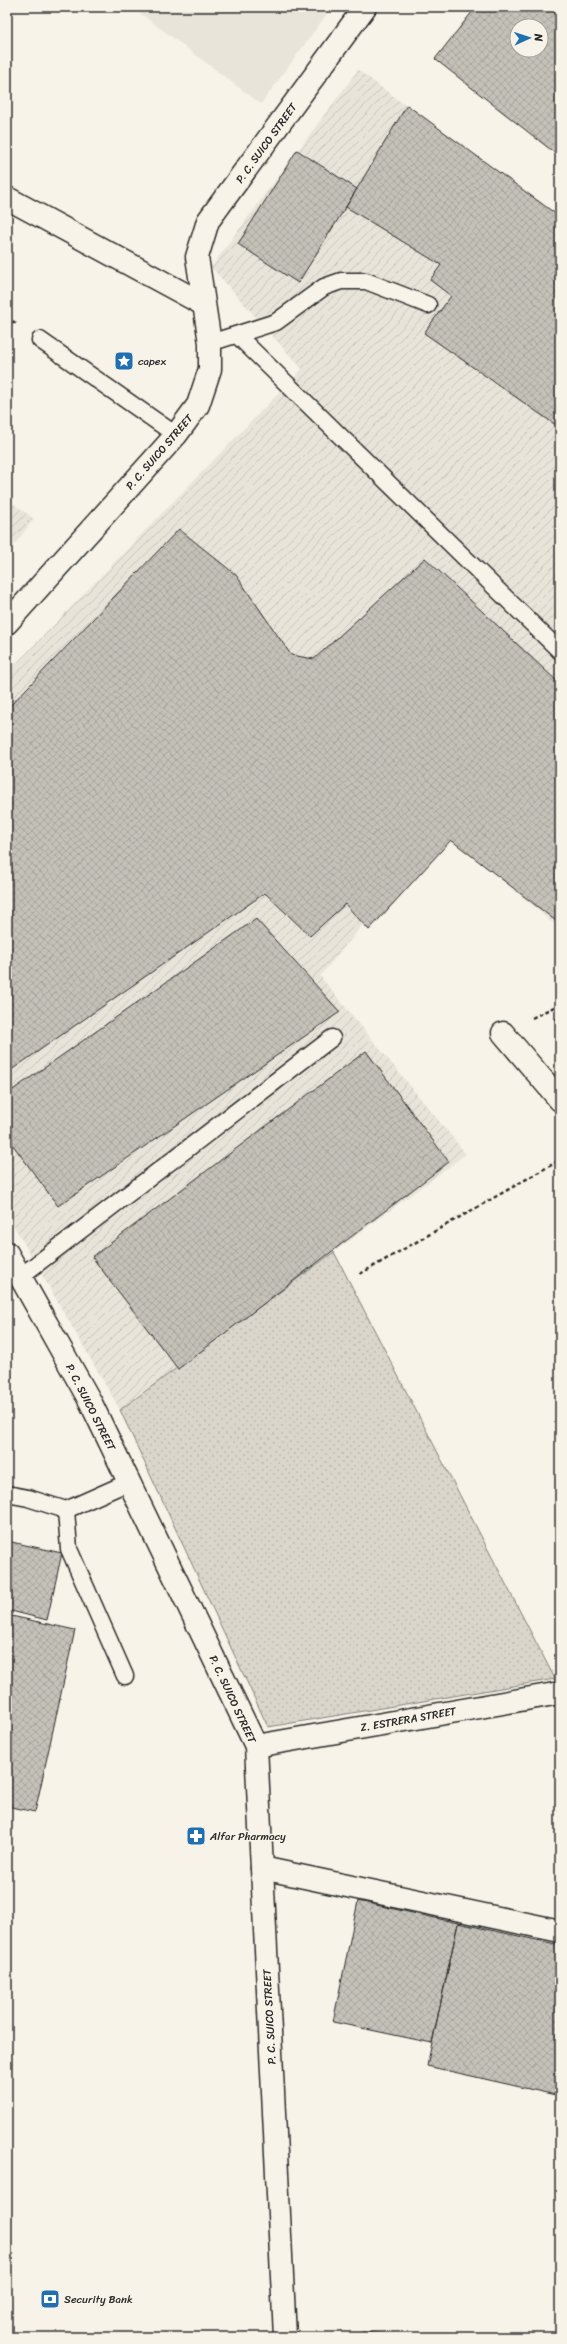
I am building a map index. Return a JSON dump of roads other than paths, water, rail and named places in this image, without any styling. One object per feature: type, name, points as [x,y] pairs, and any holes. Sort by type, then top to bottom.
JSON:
[{"type":"street","name":"P. C. SUICO STREET","points":[[7,623],[176,435],[198,405],[210,369],[210,343],[197,257],[208,221],[365,7]]},
{"type":"street","points":[[7,198],[203,304]]},
{"type":"street","points":[[503,1033],[560,1100]]},
{"type":"street","name":"P. C. SUICO STREET","points":[[7,1253],[90,1401],[256,1746],[285,2337]]},
{"type":"street","name":"Z. ESTRERA STREET","points":[[256,1746],[560,1693]]},
{"type":"street","points":[[262,1868],[560,1930]]},
{"type":"lane","points":[[210,343],[276,322],[324,287],[341,282],[366,281],[428,305]]},
{"type":"lane","points":[[237,335],[560,651]]},
{"type":"lane","points":[[40,340],[176,435]]},
{"type":"lane","points":[[21,1276],[332,1038]]},
{"type":"lane","points":[[7,1494],[28,1498],[66,1510],[129,1482]]},
{"type":"lane","points":[[66,1510],[69,1549],[125,1676]]},
{"type":"place","name":"capex","points":[[124,361]]},
{"type":"place","name":"Alfar Pharmacy","points":[[196,1836]]},
{"type":"place","name":"Security Bank","points":[[50,2299]]}]
